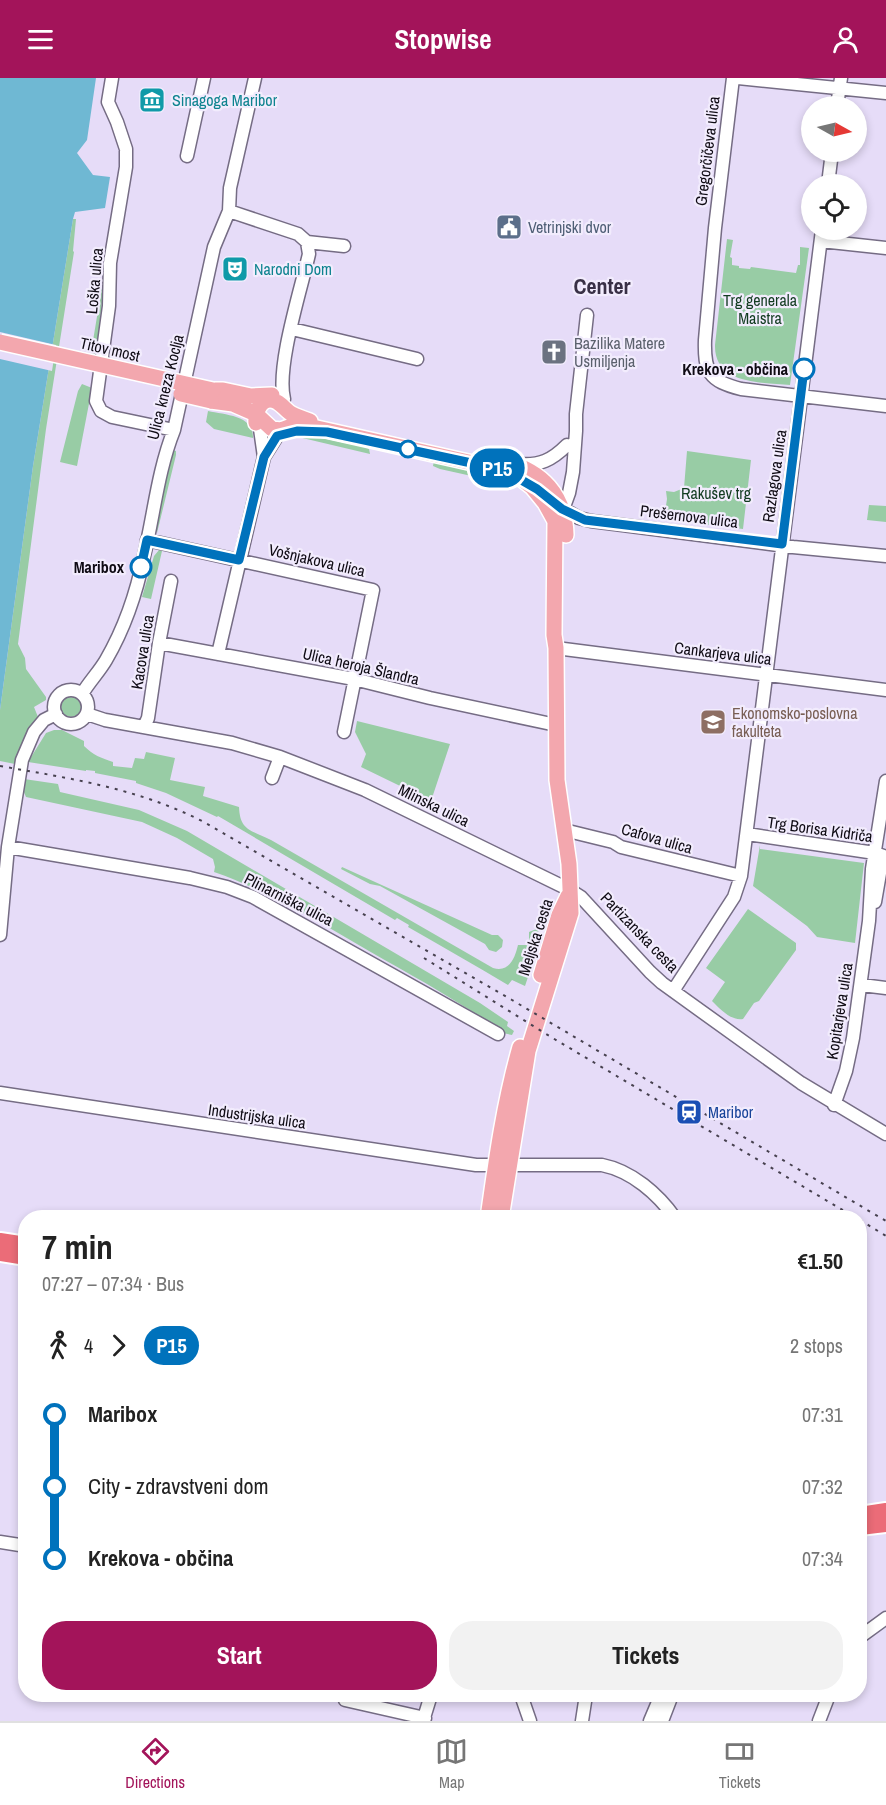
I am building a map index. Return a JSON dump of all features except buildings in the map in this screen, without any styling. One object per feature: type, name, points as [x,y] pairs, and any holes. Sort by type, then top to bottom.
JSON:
[{"type":"highway","points":[[0,1241],[18,1244]]},
{"type":"highway","points":[[0,1253],[18,1256]]},
{"type":"highway","points":[[867,1508],[886,1507]]},
{"type":"highway","points":[[867,1514],[886,1511]]},
{"type":"highway","points":[[867,1520],[886,1518]]},
{"type":"highway","points":[[867,1526],[886,1524]]},
{"type":"main road","name":"Titov most","points":[[0,342],[212,395]]},
{"type":"main road","name":"Titov most","points":[[0,351],[212,395]]},
{"type":"main road","points":[[212,395],[223,390],[251,396],[268,428],[286,420],[469,453],[512,463],[528,470],[549,486],[562,509],[566,540],[560,630],[556,648]]},
{"type":"main road","points":[[212,395],[241,414],[261,411],[277,395],[286,420]]},
{"type":"main road","points":[[286,420],[495,467],[512,473],[528,483],[551,513],[556,531],[554,635],[558,790],[569,864],[570,890]]},
{"type":"main road","name":"Meljska cesta","points":[[490,1210],[528,1051],[569,922],[570,890]]},
{"type":"main road","name":"Meljska cesta","points":[[501,1210],[502,1165]]},
{"type":"street","name":"Loška ulica","points":[[112,78],[108,102],[126,149],[125,179],[110,263],[109,306],[96,401],[98,407],[105,413],[174,430]]},
{"type":"street","points":[[187,156],[204,78]]},
{"type":"street","name":"Ulica kneza Koclja","points":[[82,694],[106,660],[124,623],[138,578],[168,445],[174,430],[214,247],[229,211],[230,188],[255,78]]},
{"type":"street","name":"Gregorčičeva ulica","points":[[733,78],[715,228],[705,358],[716,381],[722,385],[801,397]]},
{"type":"street","points":[[738,78],[841,83],[886,93]]},
{"type":"street","points":[[218,654],[264,457],[286,420],[282,390],[283,367],[309,254],[309,246],[303,237],[229,211]]},
{"type":"street","name":"Razlagova ulica","points":[[747,834],[821,240]]},
{"type":"street","points":[[847,240],[886,248]]},
{"type":"street","points":[[307,242],[344,246]]},
{"type":"street","points":[[556,531],[569,493],[573,472],[576,414],[587,315]]},
{"type":"street","points":[[292,329],[417,359]]},
{"type":"street","points":[[264,457],[261,411],[283,367]]},
{"type":"street","points":[[801,397],[810,396],[886,406]]},
{"type":"street","points":[[562,509],[567,445],[570,427],[576,414]]},
{"type":"street","points":[[512,463],[541,464],[556,456],[567,445]]},
{"type":"street","name":"Prešernova ulica","points":[[528,483],[562,509],[579,518],[591,521],[792,547],[886,556]]},
{"type":"street","name":"Vošnjakova ulica","points":[[147,540],[373,590],[354,680]]},
{"type":"street","name":"Kacova ulica","points":[[144,727],[148,718],[171,581]]},
{"type":"street","name":"Ulica heroja Šlandra","points":[[159,644],[354,680],[556,725]]},
{"type":"street","name":"Cankarjeva ulica","points":[[556,648],[886,690]]},
{"type":"street","points":[[344,732],[354,680]]},
{"type":"street","points":[[72,690],[82,694],[87,701],[87,714],[79,722],[71,724],[64,722],[56,714],[55,702],[61,694],[72,690]]},
{"type":"street","points":[[0,935],[8,847],[16,792],[26,749],[40,724],[56,714]]},
{"type":"street","name":"Mlinska ulica","points":[[87,714],[105,720],[232,743],[280,757],[365,790],[570,890]]},
{"type":"street","points":[[272,778],[280,757]]},
{"type":"street","name":"Kopitarjeva ulica","points":[[834,1104],[846,1071],[861,985],[869,921],[872,868],[881,855],[886,781]]},
{"type":"street","name":"Cafova ulica","points":[[564,830],[613,842],[618,846],[741,876]]},
{"type":"street","name":"Trg Borisa Kidriča","points":[[673,991],[734,897],[741,876],[747,834],[881,855]]},
{"type":"street","name":"Plinarniška ulica","points":[[8,847],[190,878],[244,893],[296,919],[379,969],[498,1034]]},
{"type":"street","name":"Partizanska cesta","points":[[570,890],[581,897],[650,972],[673,991],[801,1083],[886,1134]]},
{"type":"street","points":[[861,985],[886,988]]},
{"type":"street","name":"Industrijska ulica","points":[[0,1093],[390,1154],[476,1165],[602,1165],[621,1170],[650,1190],[668,1210]]},
{"type":"street","points":[[0,1542],[18,1545]]},
{"type":"street","points":[[867,1632],[886,1618]]},
{"type":"street","points":[[353,1702],[424,1719],[429,1702]]},
{"type":"street","points":[[523,1702],[530,1721]]},
{"type":"street","points":[[582,1721],[585,1702]]},
{"type":"street","points":[[651,1721],[658,1702]]},
{"type":"street","points":[[662,1721],[669,1702]]},
{"type":"street","points":[[819,1721],[826,1702]]},
{"type":"green space","points":[[73,219],[76,219],[74,252],[46,429],[18,644],[25,658],[26,669],[46,700],[34,707],[38,717],[21,745],[15,764],[0,761],[0,710],[33,466]]},
{"type":"green space","name":"Trg generala Maistra","points":[[727,239],[733,240],[730,257],[732,265],[739,266],[739,268],[750,269],[751,267],[796,273],[800,265],[800,247],[809,248],[790,385],[742,379],[722,368],[717,358],[715,345]]},
{"type":"green space","points":[[91,282],[104,285],[96,354],[91,353],[102,286],[91,284]]},
{"type":"green space","points":[[82,384],[92,388],[77,466],[60,462],[78,391]]},
{"type":"green space","points":[[208,411],[244,420],[252,430],[253,438],[214,429],[206,422]]},
{"type":"green space","points":[[310,433],[359,443],[369,449],[370,454],[294,436]]},
{"type":"green space","points":[[172,450],[176,451],[176,455],[157,533],[155,525]]},
{"type":"green space","name":"Rakušev trg","points":[[687,451],[751,460],[743,529],[664,519],[666,491],[674,492],[684,488]]},
{"type":"green space","points":[[434,460],[498,476],[512,485],[440,469],[433,466]]},
{"type":"green space","points":[[869,505],[886,506],[886,522],[867,520]]},
{"type":"green space","points":[[159,550],[162,551],[151,599],[142,597],[154,556]]},
{"type":"green space","points":[[67,697],[75,697],[81,703],[81,711],[75,717],[67,717],[61,711],[61,703]]},
{"type":"green space","points":[[357,721],[450,744],[431,801],[361,767],[366,754],[355,732]]},
{"type":"green space","points":[[62,730],[84,741],[87,749],[113,762],[113,766],[132,768],[135,758],[144,759],[146,752],[175,758],[170,780],[205,787],[203,796],[239,807],[242,821],[248,829],[493,968],[508,966],[518,945],[529,945],[529,932],[539,928],[532,965],[525,986],[512,980],[508,985],[408,927],[409,925],[397,918],[395,920],[218,816],[166,793],[136,783],[136,781],[95,773],[95,771],[28,762],[46,733]]},
{"type":"green space","points":[[24,779],[58,784],[60,792],[139,810],[187,831],[480,1003],[508,1022],[507,1026],[514,1031],[512,1035],[498,1032],[498,1029],[451,998],[293,908],[254,888],[214,872],[213,859],[177,838],[142,822],[26,797],[23,790]]},
{"type":"green space","points":[[760,845],[760,849],[864,863],[855,943],[817,937],[807,926],[753,886]]},
{"type":"green space","points":[[342,867],[492,935],[498,935],[503,940],[502,947],[496,952],[489,950],[485,944],[380,886],[370,884],[341,869]]},
{"type":"green space","points":[[748,909],[796,943],[796,950],[759,1001],[754,1003],[743,1019],[739,1019],[726,1014],[712,1001],[725,982],[706,968]]},
{"type":"water","points":[[0,78],[96,78],[87,140],[77,153],[93,175],[110,177],[105,208],[75,212],[73,219],[33,466],[0,710]]},
{"type":"pier","points":[[0,332],[56,345],[52,371],[0,359]]},
{"type":"railway","points":[[0,766],[104,786],[154,801],[204,822],[512,1000],[886,1221]]},
{"type":"railway","points":[[424,958],[551,1037],[843,1210]]},
{"type":"railway","points":[[867,1224],[886,1236]]},
{"type":"bus line","name":"P15","points":[[141,567],[147,540],[239,560],[264,457],[277,436],[297,431],[327,432],[504,470],[537,489],[562,509],[585,520],[782,544],[804,369]]},
{"type":"place","name":"Sinagoga Maribor","points":[[152,100]]},
{"type":"place","name":"Vetrinjski dvor","points":[[509,227]]},
{"type":"place","name":"Narodni Dom","points":[[235,269]]},
{"type":"place","name":"Bazilika Matere Usmiljenja","points":[[554,352]]},
{"type":"place","name":"Krekova - občina","points":[[804,369]]},
{"type":"place","name":"Maribox","points":[[141,567]]},
{"type":"place","name":"Ekonomsko-poslovna fakulteta","points":[[713,722]]},
{"type":"place","name":"Maribor","points":[[689,1112]]},
{"type":"district","name":"Center","points":[[602,286]]}]
